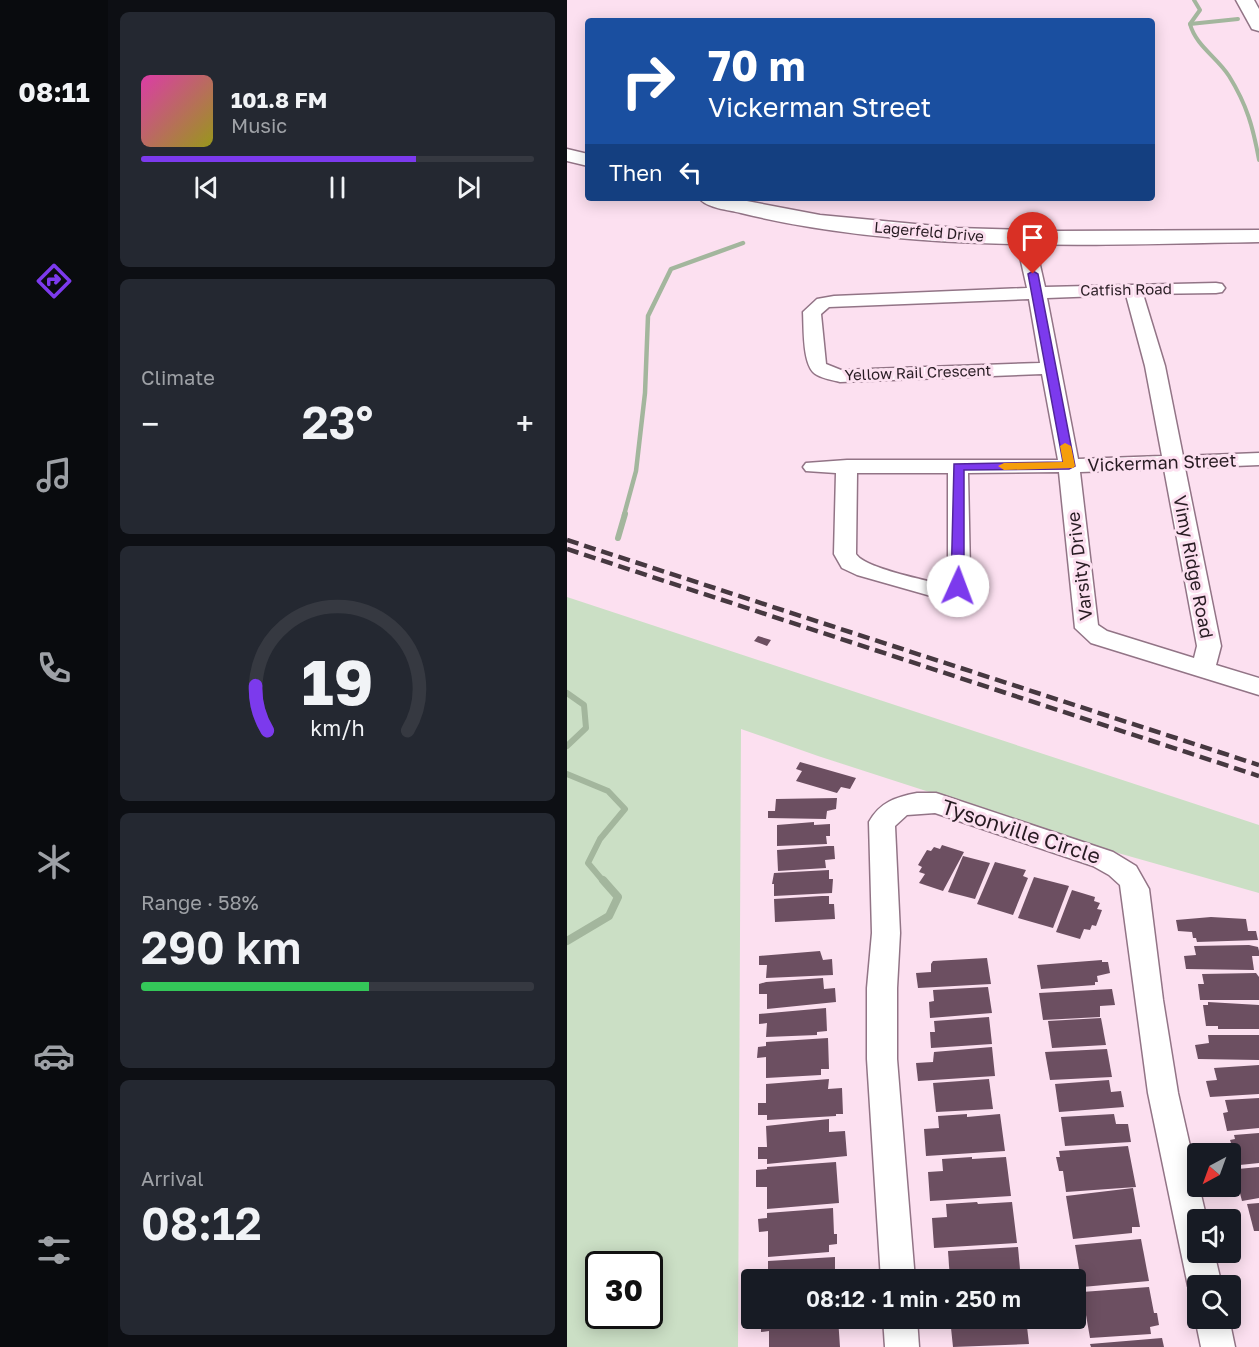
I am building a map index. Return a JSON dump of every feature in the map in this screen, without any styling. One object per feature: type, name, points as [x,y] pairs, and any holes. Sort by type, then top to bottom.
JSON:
[{"type":"main road","points":[[1245,0],[1259,25]]},
{"type":"street","points":[[567,154],[585,159]]},
{"type":"street","name":"Lagerfeld Drive","points":[[723,201],[812,220],[898,231],[1025,238],[1259,236]]},
{"type":"street","points":[[1025,238],[1069,466]]},
{"type":"street","name":"Catfish Road","points":[[1037,292],[1216,288]]},
{"type":"street","name":"Vimy Ridge Road","points":[[1133,289],[1155,366],[1209,646],[1203,669]]},
{"type":"street","name":"Yellow Rail Crescent","points":[[1037,292],[823,303],[812,312],[817,366],[831,374],[854,377],[1051,368]]},
{"type":"street","name":"Vickerman Street","points":[[813,467],[1069,466],[1173,464],[1259,459]]},
{"type":"street","points":[[847,466],[846,554],[850,563],[865,570],[945,593],[952,592],[958,586],[958,466]]},
{"type":"street","name":"Varsity Drive","points":[[1069,466],[1087,628],[1099,637],[1259,687]]},
{"type":"street","name":"Tysonville Circle","points":[[897,1269],[882,1059],[882,988],[886,933],[881,838],[882,822],[899,806],[936,803],[1103,859],[1119,866],[1130,876],[1135,889],[1148,1000],[1163,1093],[1188,1209]]},
{"type":"street","points":[[901,1329],[902,1347]]},
{"type":"street","points":[[1214,1329],[1218,1347]]},
{"type":"green space","points":[[567,597],[1259,825],[1259,893],[1118,853],[741,729],[738,1347],[567,1347]]},
{"type":"building","points":[[758,636],[771,640],[767,646],[754,641]]},
{"type":"building","points":[[800,762],[856,778],[850,789],[841,787],[837,793],[796,781],[802,771],[796,769]]},
{"type":"building","points":[[837,798],[836,809],[827,811],[826,819],[768,818],[768,811],[775,811],[776,799]]},
{"type":"building","points":[[814,822],[814,825],[830,824],[830,836],[826,836],[827,844],[777,846],[777,825]]},
{"type":"building","points":[[942,845],[964,852],[943,891],[919,883],[925,874],[919,872],[922,867],[918,865],[927,850],[931,851],[934,847],[940,849]]},
{"type":"building","points":[[834,846],[835,859],[825,860],[826,868],[778,871],[777,850]]},
{"type":"building","points":[[963,856],[990,863],[975,899],[948,892]]},
{"type":"building","points":[[995,862],[1026,870],[1023,876],[1028,878],[1013,915],[977,904]]},
{"type":"building","points":[[829,870],[829,879],[833,879],[832,893],[774,896],[774,884],[772,884],[774,873]]},
{"type":"building","points":[[1034,877],[1069,886],[1053,928],[1018,918]]},
{"type":"building","points":[[1072,890],[1095,897],[1094,901],[1100,903],[1097,909],[1102,910],[1096,926],[1092,925],[1090,930],[1084,929],[1080,939],[1056,932]]},
{"type":"building","points":[[829,896],[829,904],[834,904],[835,919],[775,922],[774,899]]},
{"type":"building","points":[[1211,917],[1246,919],[1248,931],[1256,931],[1258,940],[1197,942],[1192,932],[1178,931],[1176,920]]},
{"type":"building","points":[[1249,945],[1258,947],[1259,951],[1259,956],[1252,956],[1254,970],[1186,969],[1184,956],[1196,955],[1194,946]]},
{"type":"building","points":[[820,951],[823,960],[832,959],[833,975],[766,978],[767,965],[759,965],[759,956]]},
{"type":"building","points":[[987,958],[991,984],[918,988],[916,973],[931,972],[933,961]]},
{"type":"building","points":[[1102,960],[1102,962],[1108,962],[1110,973],[1097,976],[1098,982],[1095,982],[1095,985],[1041,989],[1037,965]]},
{"type":"building","points":[[1256,973],[1259,977],[1259,1000],[1200,1000],[1198,984],[1204,984],[1202,974]]},
{"type":"building","points":[[823,978],[824,989],[835,988],[836,1002],[767,1009],[767,994],[759,994],[759,984],[766,982]]},
{"type":"building","points":[[988,987],[992,1013],[930,1018],[929,1002],[934,1001],[933,990]]},
{"type":"building","points":[[1112,989],[1115,1005],[1100,1006],[1100,1017],[1043,1020],[1039,993]]},
{"type":"building","points":[[1208,1002],[1259,1005],[1259,1029],[1218,1029],[1218,1026],[1206,1026],[1203,1005],[1208,1005]]},
{"type":"building","points":[[826,1008],[827,1031],[817,1032],[817,1035],[766,1037],[767,1023],[759,1024],[759,1014]]},
{"type":"building","points":[[989,1017],[992,1044],[931,1048],[930,1032],[935,1032],[934,1021]]},
{"type":"building","points":[[1101,1018],[1106,1045],[1052,1048],[1048,1021]]},
{"type":"building","points":[[1208,1035],[1259,1035],[1259,1060],[1198,1059],[1195,1045],[1209,1043]]},
{"type":"building","points":[[828,1038],[829,1069],[821,1069],[821,1075],[766,1078],[766,1057],[757,1058],[758,1047],[766,1046],[766,1042]]},
{"type":"building","points":[[992,1047],[995,1076],[918,1081],[916,1063],[933,1062],[934,1052]]},
{"type":"building","points":[[1107,1049],[1112,1077],[1050,1080],[1045,1052]]},
{"type":"building","points":[[1259,1065],[1259,1094],[1210,1097],[1206,1081],[1217,1080],[1214,1068]]},
{"type":"building","points":[[829,1079],[828,1089],[842,1088],[843,1114],[767,1120],[767,1115],[758,1115],[758,1103],[766,1103],[766,1084]]},
{"type":"building","points":[[989,1079],[993,1109],[936,1112],[933,1083]]},
{"type":"building","points":[[1109,1080],[1111,1092],[1121,1091],[1124,1107],[1059,1112],[1055,1084]]},
{"type":"building","points":[[1259,1098],[1259,1128],[1227,1131],[1223,1113],[1228,1112],[1225,1100]]},
{"type":"building","points":[[967,1114],[967,1117],[1000,1114],[1005,1151],[926,1156],[924,1129],[939,1128],[938,1116]]},
{"type":"building","points":[[1114,1114],[1116,1124],[1128,1124],[1131,1142],[1065,1146],[1061,1117]]},
{"type":"building","points":[[829,1119],[829,1132],[845,1131],[847,1156],[767,1164],[767,1159],[758,1159],[758,1147],[767,1147],[766,1126]]},
{"type":"building","points":[[1259,1133],[1259,1163],[1241,1165],[1241,1143],[1231,1143],[1230,1140],[1235,1139],[1234,1135]]},
{"type":"building","points":[[1128,1146],[1136,1187],[1066,1192],[1063,1171],[1059,1171],[1056,1157],[1060,1157],[1059,1151]]},
{"type":"building","points":[[972,1157],[972,1159],[1006,1157],[1011,1196],[930,1201],[928,1172],[943,1171],[942,1159]]},
{"type":"building","points":[[836,1162],[839,1203],[767,1209],[767,1187],[756,1187],[756,1170],[767,1169],[767,1167]]},
{"type":"building","points":[[1259,1167],[1259,1198],[1242,1201],[1241,1169]]},
{"type":"building","points":[[1133,1188],[1140,1227],[1132,1227],[1132,1233],[1073,1239],[1066,1196]]},
{"type":"building","points":[[977,1202],[978,1204],[1012,1202],[1017,1243],[934,1248],[932,1218],[947,1217],[946,1204]]},
{"type":"building","points":[[1259,1203],[1259,1231],[1254,1231],[1247,1204]]},
{"type":"building","points":[[833,1208],[834,1234],[837,1234],[837,1244],[829,1245],[829,1252],[768,1257],[768,1231],[759,1232],[758,1219],[767,1218],[767,1213]]},
{"type":"building","points":[[1141,1239],[1149,1281],[1086,1287],[1086,1269],[1079,1269],[1075,1245]]},
{"type":"building","points":[[1018,1247],[1020,1269],[949,1269],[948,1251]]},
{"type":"building","points":[[835,1257],[835,1269],[768,1269],[768,1261]]},
{"type":"building","points":[[1149,1287],[1159,1325],[1150,1327],[1151,1334],[1090,1338],[1086,1315],[1086,1292]]},
{"type":"building","points":[[761,1329],[839,1329],[840,1347],[769,1347],[769,1331],[761,1332]]},
{"type":"building","points":[[951,1329],[1027,1329],[1029,1344],[953,1347]]},
{"type":"building","points":[[1162,1338],[1164,1347],[1091,1347],[1090,1344]]},
{"type":"waterway","points":[[1190,24],[1200,10],[1194,0]]},
{"type":"waterway","points":[[1190,24],[1238,19]]},
{"type":"waterway","points":[[1190,24],[1197,39],[1229,76],[1240,97],[1252,127],[1259,160]]},
{"type":"waterway","points":[[624,515],[636,471],[645,393],[648,316],[671,269],[743,243]]},
{"type":"waterway","points":[[618,538],[625,514]]},
{"type":"waterway","points":[[567,693],[584,705],[586,728],[567,746]]},
{"type":"waterway","points":[[567,774],[608,791],[625,809],[600,839],[588,863],[604,882]]},
{"type":"waterway","points":[[567,941],[609,916],[618,897],[603,880]]},
{"type":"railway","points":[[567,540],[1259,765]]},
{"type":"railway","points":[[567,549],[1259,776]]},
{"type":"slow traffic","points":[[1004,466],[1069,466],[1065,446]]},
{"type":"route","points":[[958,586],[958,466],[1069,466],[1033,274]]}]
